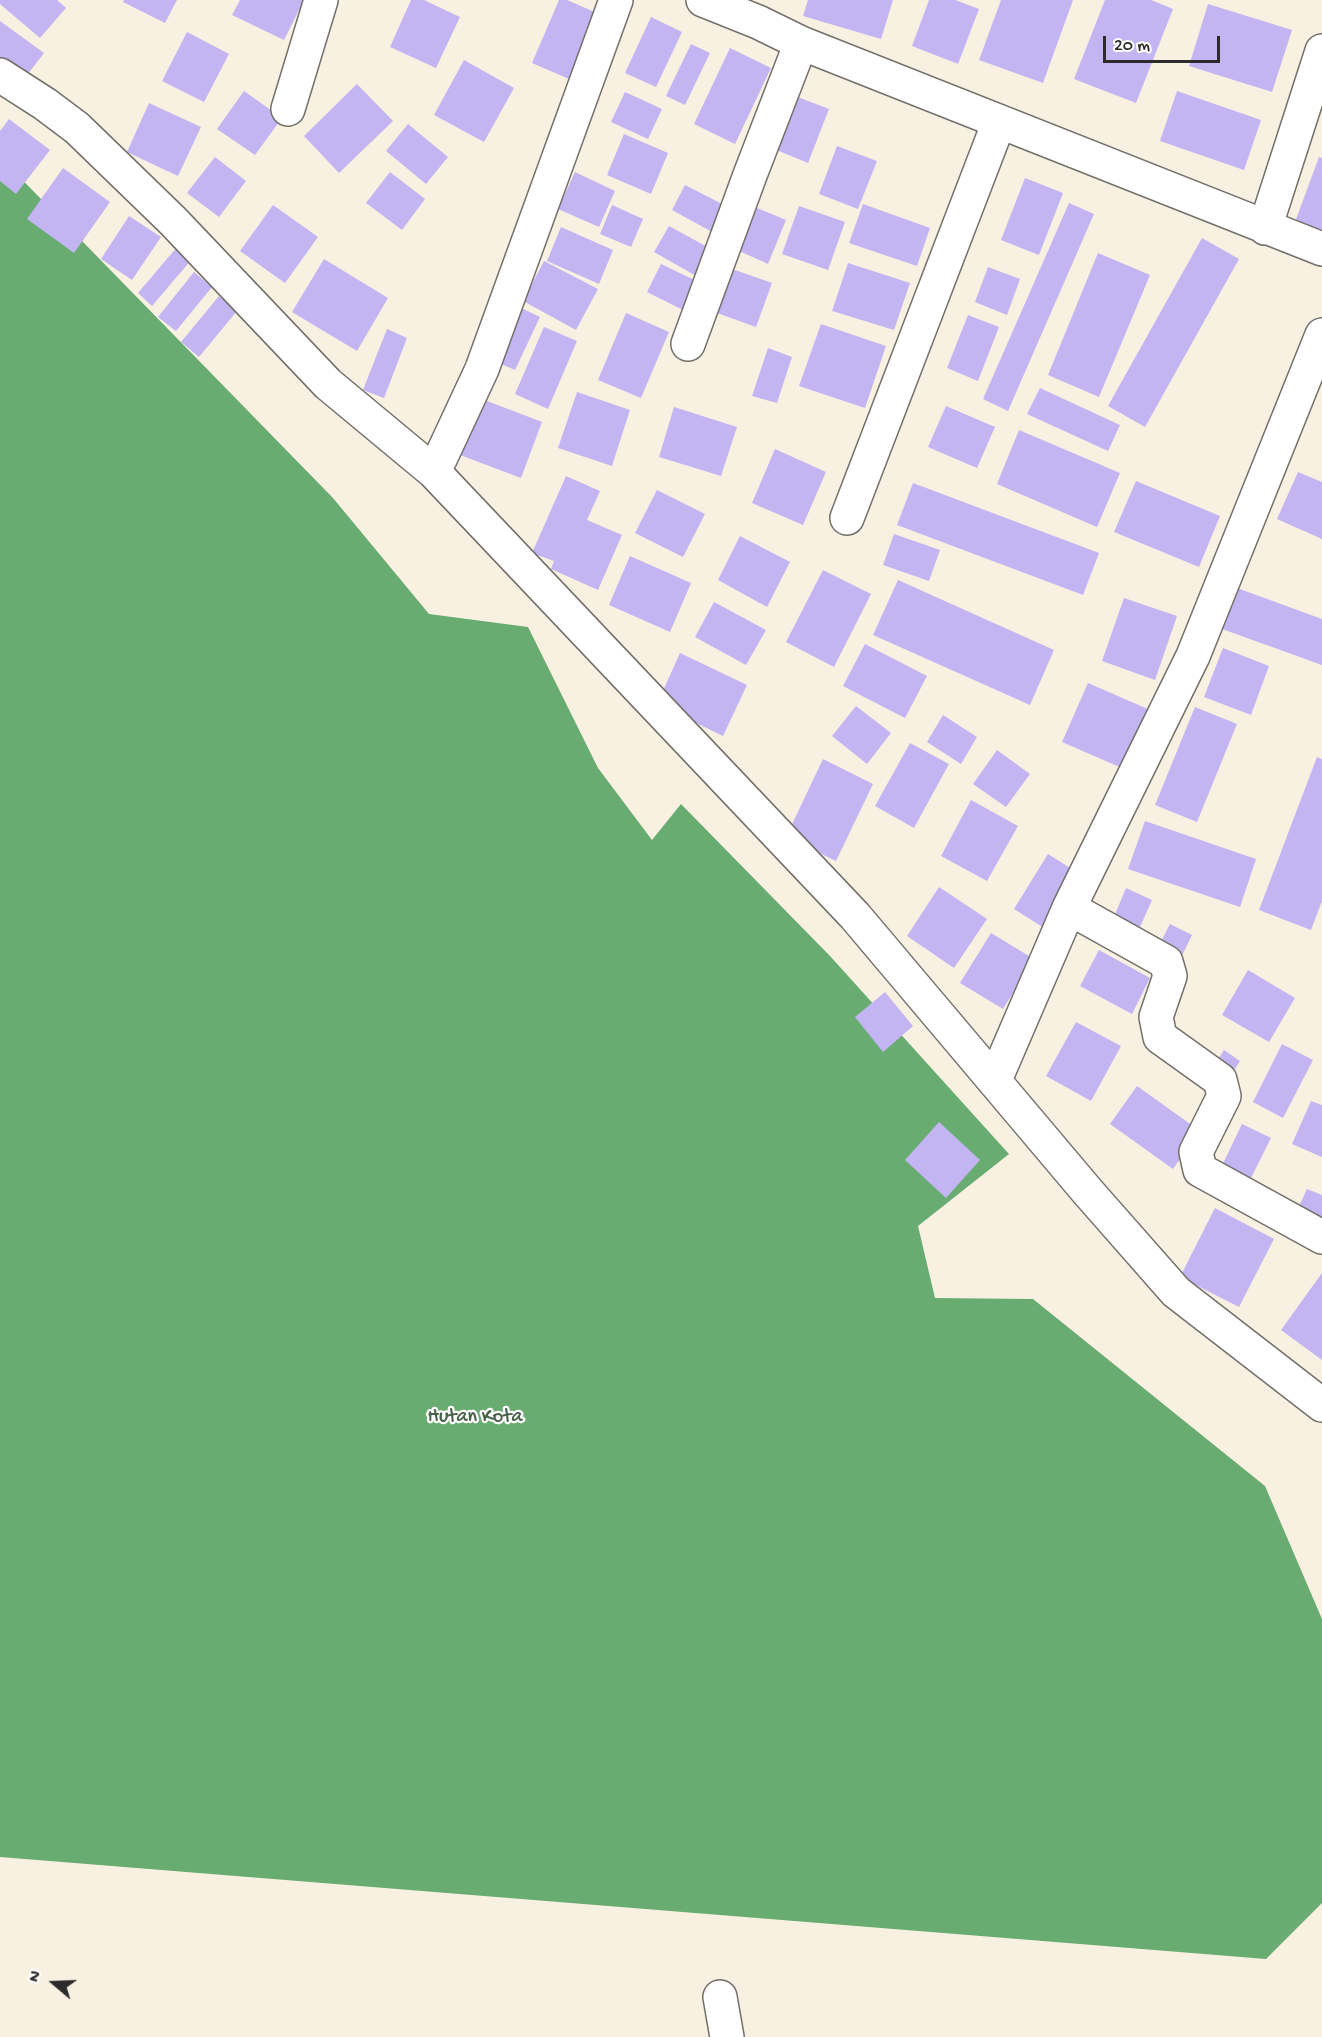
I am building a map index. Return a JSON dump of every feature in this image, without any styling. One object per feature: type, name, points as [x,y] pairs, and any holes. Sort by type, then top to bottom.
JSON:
[{"type":"street","points":[[288,109],[321,0]]},
{"type":"street","points":[[434,471],[482,369],[616,0]]},
{"type":"street","points":[[703,0],[762,11],[801,43],[1322,249]]},
{"type":"street","points":[[688,344],[801,43]]},
{"type":"street","points":[[1265,228],[1322,51]]},
{"type":"street","points":[[0,75],[77,128],[173,221],[328,384],[434,471],[855,916],[1088,1192],[1176,1292],[1322,1405]]},
{"type":"street","points":[[847,518],[999,122]]},
{"type":"street","points":[[995,1080],[1069,908],[1193,656],[1322,335]]},
{"type":"street","points":[[1069,908],[1166,962],[1170,976],[1156,1017],[1160,1037],[1220,1080],[1224,1096],[1196,1152],[1200,1170],[1322,1237]]},
{"type":"street","points":[[720,1997],[727,2037]]},
{"type":"green space","name":"Hutan Kota","points":[[0,157],[333,498],[429,614],[528,627],[598,768],[652,840],[681,804],[830,956],[1009,1154],[918,1226],[935,1298],[1033,1299],[1265,1486],[1322,1619],[1322,1903],[1266,1959],[0,1857]]},
{"type":"building","points":[[0,0],[57,0],[66,8],[40,38],[0,4]]},
{"type":"building","points":[[124,0],[177,0],[165,23],[123,2]]},
{"type":"building","points":[[240,0],[304,0],[284,40],[232,15]]},
{"type":"building","points":[[411,0],[424,0],[460,17],[436,68],[390,47]]},
{"type":"building","points":[[559,0],[567,0],[597,13],[569,79],[532,63]]},
{"type":"building","points":[[808,0],[893,0],[881,39],[803,16]]},
{"type":"building","points":[[929,0],[955,0],[979,9],[958,64],[912,46]]},
{"type":"building","points":[[1001,0],[1073,0],[1043,83],[979,60]]},
{"type":"building","points":[[1105,0],[1151,0],[1173,9],[1136,103],[1074,79]]},
{"type":"building","points":[[1208,4],[1292,30],[1272,92],[1189,66]]},
{"type":"building","points":[[651,17],[682,32],[656,87],[625,73]]},
{"type":"building","points":[[0,21],[44,53],[24,79],[0,61]]},
{"type":"building","points":[[187,32],[229,54],[204,102],[162,81]]},
{"type":"building","points":[[691,44],[710,53],[685,105],[666,96]]},
{"type":"building","points":[[730,48],[771,68],[735,144],[694,124]]},
{"type":"building","points":[[464,60],[514,88],[484,142],[434,115]]},
{"type":"building","points":[[357,84],[393,121],[339,173],[304,136]]},
{"type":"building","points":[[244,91],[282,118],[255,155],[217,129]]},
{"type":"building","points":[[1177,91],[1261,120],[1244,170],[1160,141]]},
{"type":"building","points":[[625,92],[662,109],[648,139],[611,122]]},
{"type":"building","points":[[795,96],[829,109],[808,163],[774,149]]},
{"type":"building","points":[[149,103],[201,127],[178,176],[127,152]]},
{"type":"building","points":[[9,119],[50,150],[16,194],[0,181],[0,131]]},
{"type":"building","points":[[408,124],[448,157],[426,184],[386,151]]},
{"type":"building","points":[[624,134],[668,153],[651,194],[607,175]]},
{"type":"building","points":[[837,146],[877,161],[858,209],[819,194]]},
{"type":"building","points":[[215,157],[246,181],[219,217],[187,193]]},
{"type":"building","points":[[1319,157],[1322,158],[1322,231],[1295,222]]},
{"type":"building","points":[[63,168],[110,202],[74,253],[27,219]]},
{"type":"building","points":[[390,172],[425,199],[402,230],[366,203]]},
{"type":"building","points":[[575,172],[615,191],[599,227],[558,209]]},
{"type":"building","points":[[1025,178],[1063,193],[1039,255],[1001,240]]},
{"type":"building","points":[[685,185],[728,207],[714,233],[672,210]]},
{"type":"building","points":[[745,203],[786,220],[768,264],[726,245]]},
{"type":"building","points":[[1069,203],[1094,214],[1008,411],[983,399]]},
{"type":"building","points":[[863,204],[930,228],[917,266],[849,243]]},
{"type":"building","points":[[273,205],[318,237],[285,283],[240,251]]},
{"type":"building","points":[[612,205],[643,219],[631,247],[600,234]]},
{"type":"building","points":[[799,206],[845,222],[828,270],[782,254]]},
{"type":"building","points":[[129,216],[161,237],[132,280],[101,259]]},
{"type":"building","points":[[669,226],[713,250],[698,277],[654,252]]},
{"type":"building","points":[[561,227],[613,250],[599,284],[547,261]]},
{"type":"building","points":[[1202,238],[1239,259],[1145,427],[1108,406]]},
{"type":"building","points":[[177,247],[192,259],[152,306],[138,293]]},
{"type":"building","points":[[1098,253],[1150,275],[1099,397],[1048,375]]},
{"type":"building","points":[[324,259],[388,298],[357,351],[292,312]]},
{"type":"building","points":[[544,261],[598,289],[576,330],[523,301]]},
{"type":"building","points":[[848,263],[910,283],[894,330],[832,311]]},
{"type":"building","points":[[661,264],[707,286],[693,315],[647,292]]},
{"type":"building","points":[[721,265],[772,283],[756,327],[706,309]]},
{"type":"building","points":[[988,267],[1020,279],[1007,315],[975,302]]},
{"type":"building","points":[[194,272],[212,287],[176,331],[158,317]]},
{"type":"building","points":[[219,296],[237,311],[199,357],[181,342]]},
{"type":"building","points":[[519,307],[540,317],[515,370],[494,361]]},
{"type":"building","points":[[626,313],[669,332],[641,398],[598,380]]},
{"type":"building","points":[[968,315],[999,327],[978,381],[947,368]]},
{"type":"building","points":[[821,324],[886,346],[865,408],[799,386]]},
{"type":"building","points":[[544,327],[577,341],[548,409],[515,394]]},
{"type":"building","points":[[387,329],[407,338],[384,398],[363,390]]},
{"type":"building","points":[[768,348],[792,357],[777,403],[752,396]]},
{"type":"building","points":[[1040,388],[1120,425],[1108,451],[1027,414]]},
{"type":"building","points":[[577,392],[630,410],[612,466],[558,448]]},
{"type":"building","points":[[482,399],[542,422],[521,478],[460,455]]},
{"type":"building","points":[[946,406],[995,427],[977,468],[928,447]]},
{"type":"building","points":[[674,407],[737,427],[721,476],[659,457]]},
{"type":"building","points":[[1019,430],[1120,473],[1097,527],[997,484]]},
{"type":"building","points":[[775,449],[826,472],[803,525],[752,503]]},
{"type":"building","points":[[1298,472],[1322,482],[1322,539],[1277,519]]},
{"type":"building","points":[[566,476],[600,491],[587,520],[622,535],[598,590],[551,569],[554,561],[532,553]]},
{"type":"building","points":[[1136,481],[1220,516],[1199,567],[1114,532]]},
{"type":"building","points":[[913,483],[1099,553],[1083,595],[897,525]]},
{"type":"building","points":[[657,490],[705,514],[683,557],[635,533]]},
{"type":"building","points":[[894,534],[940,550],[929,581],[883,565]]},
{"type":"building","points":[[740,536],[790,562],[767,607],[718,580]]},
{"type":"building","points":[[630,556],[691,583],[670,632],[609,605]]},
{"type":"building","points":[[823,570],[871,594],[834,667],[786,642]]},
{"type":"building","points":[[898,580],[1054,650],[1030,705],[873,635]]},
{"type":"building","points":[[1237,588],[1322,619],[1322,665],[1222,629]]},
{"type":"building","points":[[1124,598],[1177,616],[1155,680],[1102,661]]},
{"type":"building","points":[[714,602],[766,630],[746,665],[695,637]]},
{"type":"building","points":[[865,644],[927,676],[905,718],[843,686]]},
{"type":"building","points":[[1223,648],[1269,666],[1251,715],[1204,697]]},
{"type":"building","points":[[680,653],[747,685],[723,736],[657,704]]},
{"type":"building","points":[[1088,683],[1150,710],[1124,769],[1062,742]]},
{"type":"building","points":[[856,706],[891,733],[867,764],[832,736]]},
{"type":"building","points":[[1195,707],[1237,724],[1197,822],[1155,805]]},
{"type":"building","points":[[943,715],[977,737],[961,764],[927,742]]},
{"type":"building","points":[[910,743],[949,764],[914,828],[875,806]]},
{"type":"building","points":[[997,750],[1030,774],[1006,807],[973,784]]},
{"type":"building","points":[[1317,757],[1322,759],[1322,901],[1311,930],[1259,910]]},
{"type":"building","points":[[823,759],[873,784],[836,861],[786,837]]},
{"type":"building","points":[[971,800],[1018,826],[987,881],[941,856]]},
{"type":"building","points":[[1145,821],[1256,859],[1240,907],[1128,869]]},
{"type":"building","points":[[1048,854],[1083,876],[1049,931],[1014,909]]},
{"type":"building","points":[[939,887],[987,919],[954,968],[907,936]]},
{"type":"building","points":[[1126,888],[1152,900],[1136,936],[1111,924]]},
{"type":"building","points":[[1170,924],[1192,935],[1179,962],[1156,951]]},
{"type":"building","points":[[991,933],[1034,959],[1003,1009],[960,983]]},
{"type":"building","points":[[1099,950],[1150,978],[1132,1014],[1080,986]]},
{"type":"building","points":[[1248,970],[1295,998],[1269,1042],[1222,1015]]},
{"type":"building","points":[[885,992],[913,1026],[883,1052],[855,1017]]},
{"type":"building","points":[[1076,1022],[1121,1046],[1091,1101],[1046,1076]]},
{"type":"building","points":[[1282,1044],[1313,1060],[1283,1118],[1253,1102]]},
{"type":"building","points":[[1224,1050],[1240,1061],[1228,1080],[1212,1069]]},
{"type":"building","points":[[1137,1086],[1200,1131],[1173,1169],[1110,1124]]},
{"type":"building","points":[[1311,1101],[1322,1105],[1322,1157],[1292,1144]]},
{"type":"building","points":[[939,1122],[980,1160],[946,1198],[905,1160]]},
{"type":"building","points":[[1242,1124],[1271,1138],[1245,1190],[1217,1176]]},
{"type":"building","points":[[1307,1189],[1322,1195],[1322,1227],[1294,1217]]},
{"type":"building","points":[[1215,1208],[1274,1239],[1239,1307],[1180,1277]]},
{"type":"building","points":[[1322,1273],[1322,1360],[1281,1330]]}]
